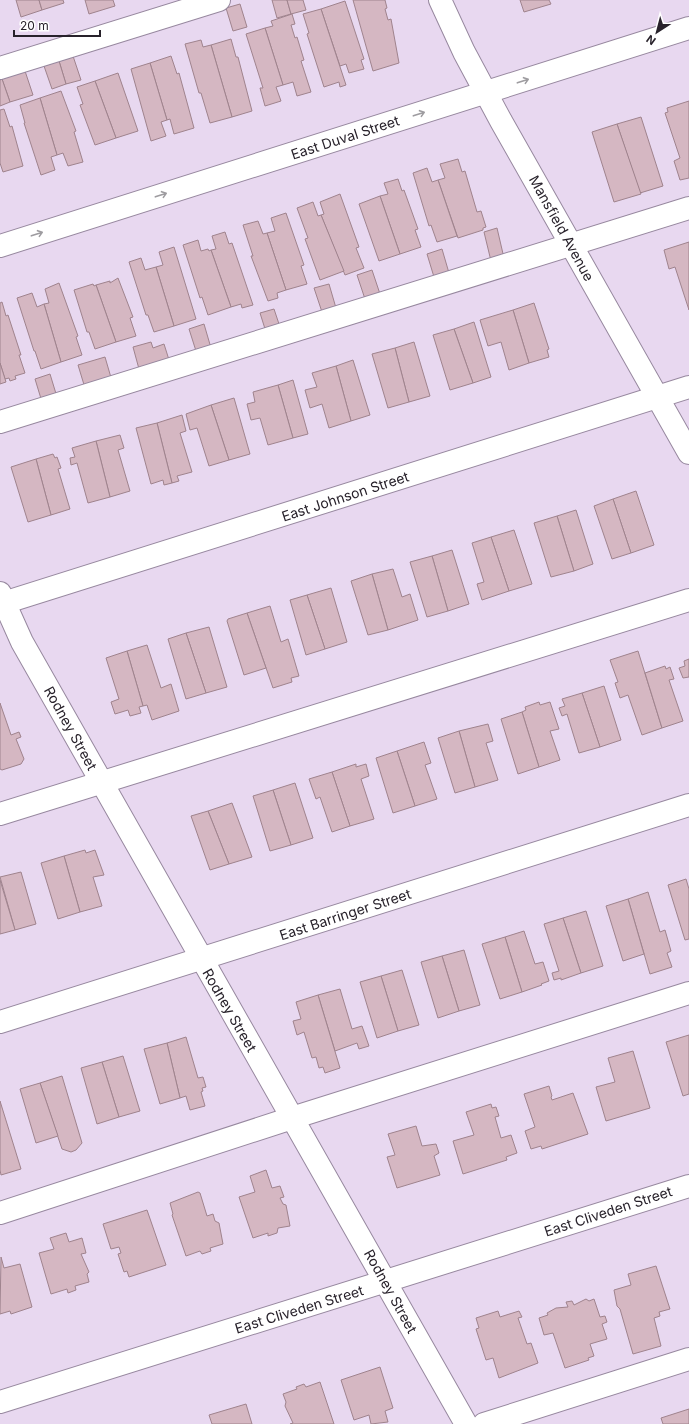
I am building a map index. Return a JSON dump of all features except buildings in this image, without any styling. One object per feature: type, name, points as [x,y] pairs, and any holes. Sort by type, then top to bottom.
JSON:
[{"type":"street","points":[[0,68],[219,0]]},
{"type":"street","name":"Mansfield Avenue","points":[[440,0],[486,93],[689,453]]},
{"type":"street","name":"East Duval Street","points":[[0,246],[689,28]]},
{"type":"street","points":[[0,422],[689,208]]},
{"type":"street","name":"East Johnson Street","points":[[1,600],[689,387]]},
{"type":"street","name":"Rodney Street","points":[[1,600],[22,642],[101,782],[466,1424]]},
{"type":"street","points":[[0,814],[689,600]]},
{"type":"street","name":"East Barringer Street","points":[[0,1022],[202,960],[689,805]]},
{"type":"street","points":[[0,1213],[292,1118],[689,993]]},
{"type":"street","name":"East Cliveden Street","points":[[0,1402],[689,1186]]},
{"type":"street","points":[[484,1424],[689,1359]]}]
